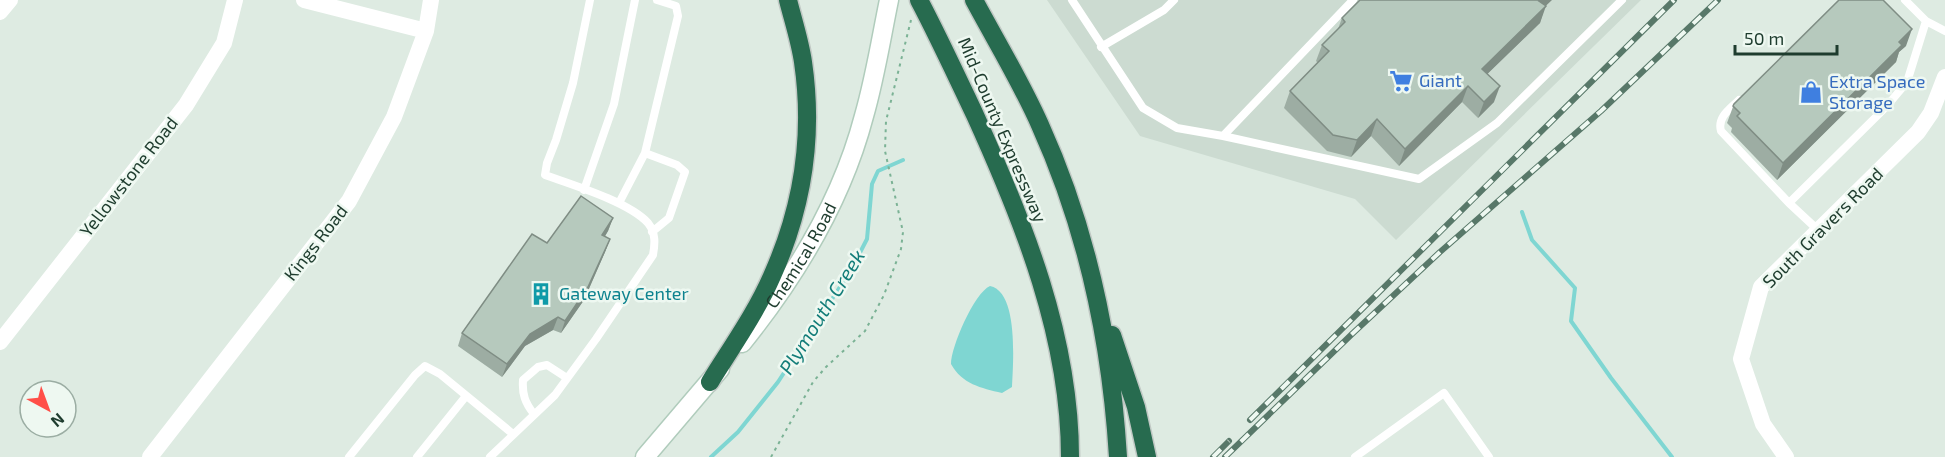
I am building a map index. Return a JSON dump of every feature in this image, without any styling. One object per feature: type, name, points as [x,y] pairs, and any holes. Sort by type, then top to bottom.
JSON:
[{"type":"highway","points":[[710,382],[748,321],[772,276],[789,234],[802,188],[808,121],[803,61],[788,0]]},
{"type":"highway","name":"Mid-County Expressway","points":[[974,0],[1040,124],[1078,223],[1094,288],[1113,395],[1118,457]]},
{"type":"highway","name":"Mid-County Expressway","points":[[916,5],[937,34],[997,162],[1047,300],[1059,349],[1066,398],[1070,457]]},
{"type":"highway","points":[[1094,288],[1136,407],[1147,457]]},
{"type":"main road","name":"Chemical Road","points":[[645,457],[765,315],[793,276],[835,197],[864,118],[887,6]]},
{"type":"street","name":"Yellowstone Road","points":[[0,342],[186,105],[224,43],[235,0]]},
{"type":"street","points":[[304,0],[426,31]]},
{"type":"street","name":"Kings Road","points":[[150,457],[349,201],[394,117],[426,31],[431,0]]},
{"type":"street","name":"South Gravers Road","points":[[1786,457],[1763,424],[1741,360],[1761,287],[1918,132],[1936,109],[1945,77]]},
{"type":"lane","points":[[490,457],[555,395],[653,255],[656,239],[648,224],[619,203],[545,175],[546,163],[556,140],[573,83],[590,0]]},
{"type":"lane","points":[[584,190],[614,104],[635,0]]},
{"type":"lane","points":[[619,203],[645,153],[678,16],[676,6],[657,0]]},
{"type":"lane","points":[[1072,0],[1143,108],[1177,128],[1419,179],[1497,123],[1622,0]]},
{"type":"lane","points":[[1101,47],[1164,10],[1174,0]]},
{"type":"lane","points":[[1223,136],[1353,0]]},
{"type":"lane","points":[[1905,0],[1926,21],[1945,31]]},
{"type":"lane","points":[[1790,203],[1886,107],[1906,82],[1926,21]]},
{"type":"lane","points":[[1747,92],[1722,117],[1721,131],[1818,230]]},
{"type":"lane","points":[[645,153],[677,165],[685,172],[669,218],[652,232]]},
{"type":"lane","points":[[534,414],[527,405],[522,392],[523,380],[538,367],[547,365],[567,378]]},
{"type":"lane","points":[[349,457],[415,375],[425,366],[440,374],[513,434]]},
{"type":"lane","points":[[1355,457],[1444,393],[1489,457]]},
{"type":"lane","points":[[417,457],[466,396]]},
{"type":"path","points":[[771,457],[813,382],[865,331],[884,296],[901,249],[903,232],[885,151],[886,121],[916,5]]},
{"type":"shaded area","points":[[1047,0],[1641,0],[1396,240],[1355,199],[1140,136]]},
{"type":"water","points":[[990,286],[999,291],[1006,301],[1012,330],[1012,387],[1002,393],[966,381],[951,364],[964,321],[977,299]]},
{"type":"building","name":"Giant","points":[[1360,0],[1541,0],[1539,1],[1546,6],[1482,69],[1500,86],[1484,102],[1468,86],[1405,149],[1377,119],[1357,140],[1333,135],[1290,91],[1329,51],[1322,45],[1345,22],[1342,18]]},
{"type":"building","name":"Extra Space Storage","points":[[1839,0],[1883,0],[1912,29],[1899,42],[1902,45],[1783,163],[1737,116],[1740,113],[1733,106]]},
{"type":"building","name":"Gateway Center","points":[[581,196],[613,218],[602,235],[610,239],[588,287],[565,321],[558,317],[530,334],[507,364],[462,333],[532,234],[547,243]]},
{"type":"waterway","name":"Plymouth Creek","points":[[711,457],[738,432],[778,382],[851,270],[867,239],[872,184],[878,171],[903,160]]},
{"type":"waterway","points":[[1522,212],[1532,240],[1575,288],[1571,321],[1611,378],[1672,457]]},
{"type":"railway","points":[[1250,420],[1674,0]]},
{"type":"railway","points":[[1225,457],[1440,252],[1601,111],[1718,0]]},
{"type":"railway","points":[[1213,457],[1229,441]]},
{"type":"place","name":"Giant","points":[[1401,81]]},
{"type":"place","name":"Extra Space Storage","points":[[1811,92]]},
{"type":"place","name":"Gateway Center","points":[[541,294]]}]
